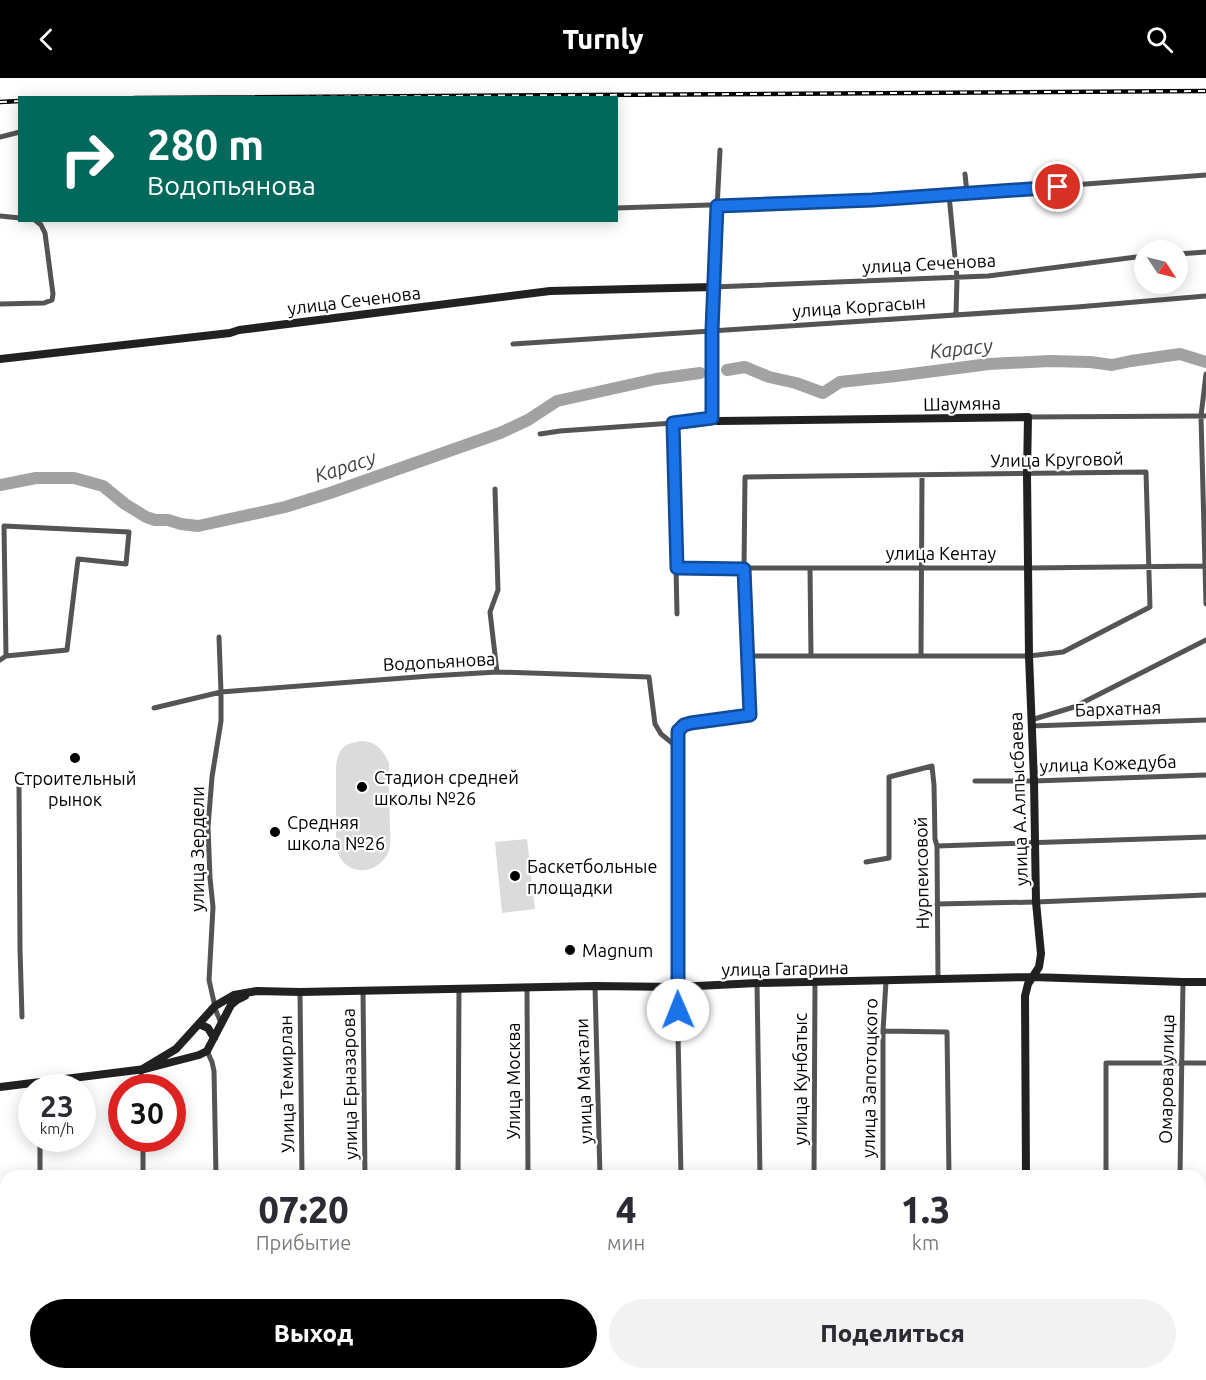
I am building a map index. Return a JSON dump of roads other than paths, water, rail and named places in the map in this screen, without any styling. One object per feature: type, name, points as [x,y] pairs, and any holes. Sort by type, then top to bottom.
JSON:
[{"type":"street","points":[[0,137],[18,132]]},
{"type":"street","points":[[715,420],[712,330],[720,150]]},
{"type":"street","points":[[965,174],[967,193]]},
{"type":"street","points":[[618,208],[872,200],[1206,175]]},
{"type":"street","points":[[949,195],[957,278],[956,315]]},
{"type":"street","points":[[0,216],[18,218]]},
{"type":"street","points":[[0,304],[44,303],[52,300],[45,233],[37,222]]},
{"type":"street","points":[[1188,253],[1206,252]]},
{"type":"street","name":"улица Сеченова","points":[[0,359],[230,333],[550,291],[957,278],[1134,257]]},
{"type":"street","name":"улица Коргасын","points":[[513,344],[1077,307],[1206,296]]},
{"type":"street","points":[[1206,374],[1204,416],[1206,604]]},
{"type":"street","name":"Шаумяна","points":[[540,434],[715,420],[1204,416]]},
{"type":"street","name":"улица А.Алпысбаева","points":[[1026,1170],[1025,996],[1028,984],[1039,967],[1041,954],[1036,902],[1029,656],[1028,417]]},
{"type":"street","points":[[673,423],[677,614]]},
{"type":"street","name":"Улица Круговой","points":[[744,569],[745,477],[1146,472],[1150,607],[1063,651],[1029,656],[748,656]]},
{"type":"street","points":[[921,656],[922,476]]},
{"type":"street","points":[[495,489],[498,590],[490,612],[497,672]]},
{"type":"street","points":[[0,660],[6,656],[67,650],[78,559],[126,564],[129,532],[4,526],[6,656]]},
{"type":"street","name":"улица Кентау","points":[[677,568],[1205,566]]},
{"type":"street","points":[[810,568],[811,656]]},
{"type":"street","points":[[681,1170],[677,987],[678,731],[684,725],[691,723],[750,715],[744,569]]},
{"type":"street","name":"улица Зердели","points":[[219,637],[221,721],[212,777],[208,827],[213,907],[209,980],[217,1016],[221,1023]]},
{"type":"street","points":[[1031,723],[1074,707],[1206,640]]},
{"type":"street","name":"Водопьянова","points":[[154,708],[221,692],[430,675],[497,672],[649,677],[655,724],[661,734],[677,747]]},
{"type":"street","name":"Бархатная","points":[[1031,723],[1206,720]]},
{"type":"street","name":"Нурпеисовой","points":[[866,862],[889,858],[888,777],[932,766],[937,846],[938,980]]},
{"type":"street","name":"улица Кожедуба","points":[[975,781],[1206,775]]},
{"type":"street","points":[[19,786],[22,1017]]},
{"type":"street","points":[[937,846],[1206,837]]},
{"type":"street","points":[[937,904],[1206,895]]},
{"type":"street","name":"улица Гагарина","points":[[141,1070],[176,1049],[215,1006],[234,995],[257,991],[677,987],[1032,977],[1206,982]]},
{"type":"street","name":"улица Запотоцкого","points":[[883,1170],[883,1031],[886,981]]},
{"type":"street","name":"улица Кунбатыс","points":[[814,1170],[815,982]]},
{"type":"street","name":"Омарова улица","points":[[1180,1170],[1183,982]]},
{"type":"street","points":[[757,983],[760,1170]]},
{"type":"street","name":"улица Мактали","points":[[595,986],[600,1170]]},
{"type":"street","name":"Улица Москва","points":[[527,987],[528,1170]]},
{"type":"street","points":[[458,1170],[459,988]]},
{"type":"street","name":"улица Гагарина","points":[[96,1077],[141,1070],[207,1051],[231,1005],[257,991]]},
{"type":"street","name":"улица Ерназарова","points":[[363,991],[366,1170]]},
{"type":"street","name":"Улица Темирлан","points":[[300,992],[302,1170]]},
{"type":"street","points":[[199,1024],[208,1028],[214,1038]]},
{"type":"street","points":[[883,1031],[948,1032],[949,1170]]},
{"type":"street","points":[[176,1049],[176,1056],[181,1060]]},
{"type":"street","points":[[207,1051],[214,1071],[216,1170]]},
{"type":"street","points":[[1106,1170],[1106,1063],[1206,1063]]},
{"type":"street","points":[[141,1070],[141,1074]]},
{"type":"street","name":"улица Гагарина","points":[[0,1088],[18,1087]]},
{"type":"street","points":[[40,1152],[40,1170]]},
{"type":"street","points":[[142,1170],[143,1152]]},
{"type":"waterway","name":"Карасу","points":[[727,370],[745,367],[769,377],[796,383],[823,393],[840,382],[989,364],[1050,361],[1112,365],[1180,354],[1206,362]]},
{"type":"waterway","name":"Карасу","points":[[0,485],[36,478],[74,478],[103,486],[146,517],[198,526],[285,507],[330,493],[500,433],[528,420],[557,401],[656,379],[700,373]]},
{"type":"railway","points":[[440,96],[1206,91]]},
{"type":"railway","points":[[0,102],[18,101]]},
{"type":"place","name":"Строительный рынок","points":[[75,758]]},
{"type":"place","name":"Стадион средней школы №26","points":[[362,787]]},
{"type":"place","name":"Средняя школа №26","points":[[275,832]]},
{"type":"place","name":"Баскетбольные площадки","points":[[515,876]]},
{"type":"place","name":"Magnum","points":[[570,950]]}]
